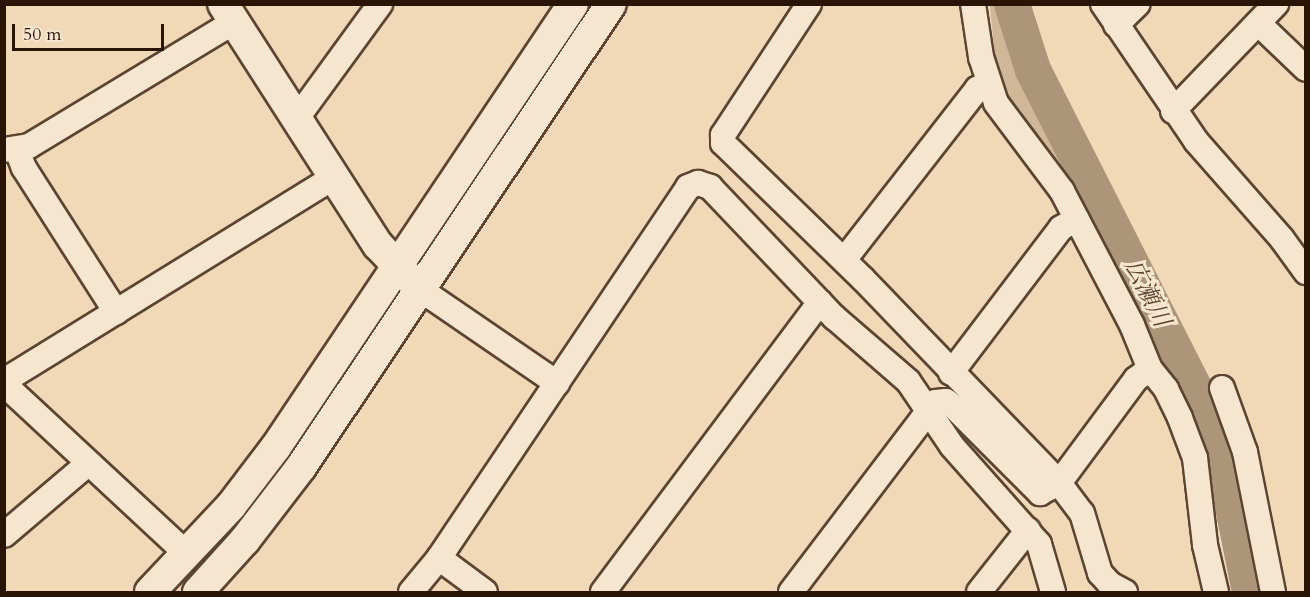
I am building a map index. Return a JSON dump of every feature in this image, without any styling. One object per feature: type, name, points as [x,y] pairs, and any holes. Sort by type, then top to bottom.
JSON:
[{"type":"street","points":[[297,118],[380,4]]},
{"type":"street","points":[[150,592],[188,555],[276,447],[573,4]]},
{"type":"street","points":[[334,177],[12,376],[5,384],[188,555],[213,588],[301,468],[611,4]]},
{"type":"street","points":[[809,4],[723,135],[723,143],[844,260],[1059,483],[1082,513],[1100,573],[1110,584],[1125,592]]},
{"type":"street","points":[[973,4],[988,84],[1007,122],[1047,171],[1077,219],[1132,325],[1150,369],[1166,389],[1192,447],[1205,545],[1216,592]]},
{"type":"street","points":[[1103,4],[1173,111],[1305,272]]},
{"type":"street","points":[[1116,25],[1138,4]]},
{"type":"street","points":[[1173,111],[1276,4]]},
{"type":"street","points":[[116,312],[11,150],[228,13],[378,244],[398,267],[421,290],[557,383]]},
{"type":"street","points":[[1258,23],[1305,69]]},
{"type":"street","points":[[844,260],[977,89],[988,84]]},
{"type":"street","points":[[411,592],[439,558],[693,184],[710,187],[820,302],[902,375],[952,446],[1028,530],[1040,547],[1053,592]]},
{"type":"street","points":[[951,373],[1061,228],[1077,219]]},
{"type":"street","points":[[603,592],[820,302]]},
{"type":"street","points":[[791,592],[926,409],[935,402],[946,401],[1034,490],[1046,492],[1059,483],[1136,379],[1150,369]]},
{"type":"street","points":[[1222,387],[1245,452],[1273,592]]},
{"type":"street","points":[[4,535],[89,463]]},
{"type":"street","points":[[979,592],[1028,530]]},
{"type":"street","points":[[439,558],[485,592]]},
{"type":"shaded area","points":[[990,5],[999,5],[1024,81],[1066,176],[997,80]]},
{"type":"waterway","name":"広瀬川","points":[[1012,4],[1033,70],[1210,419],[1221,447],[1250,592]]}]
